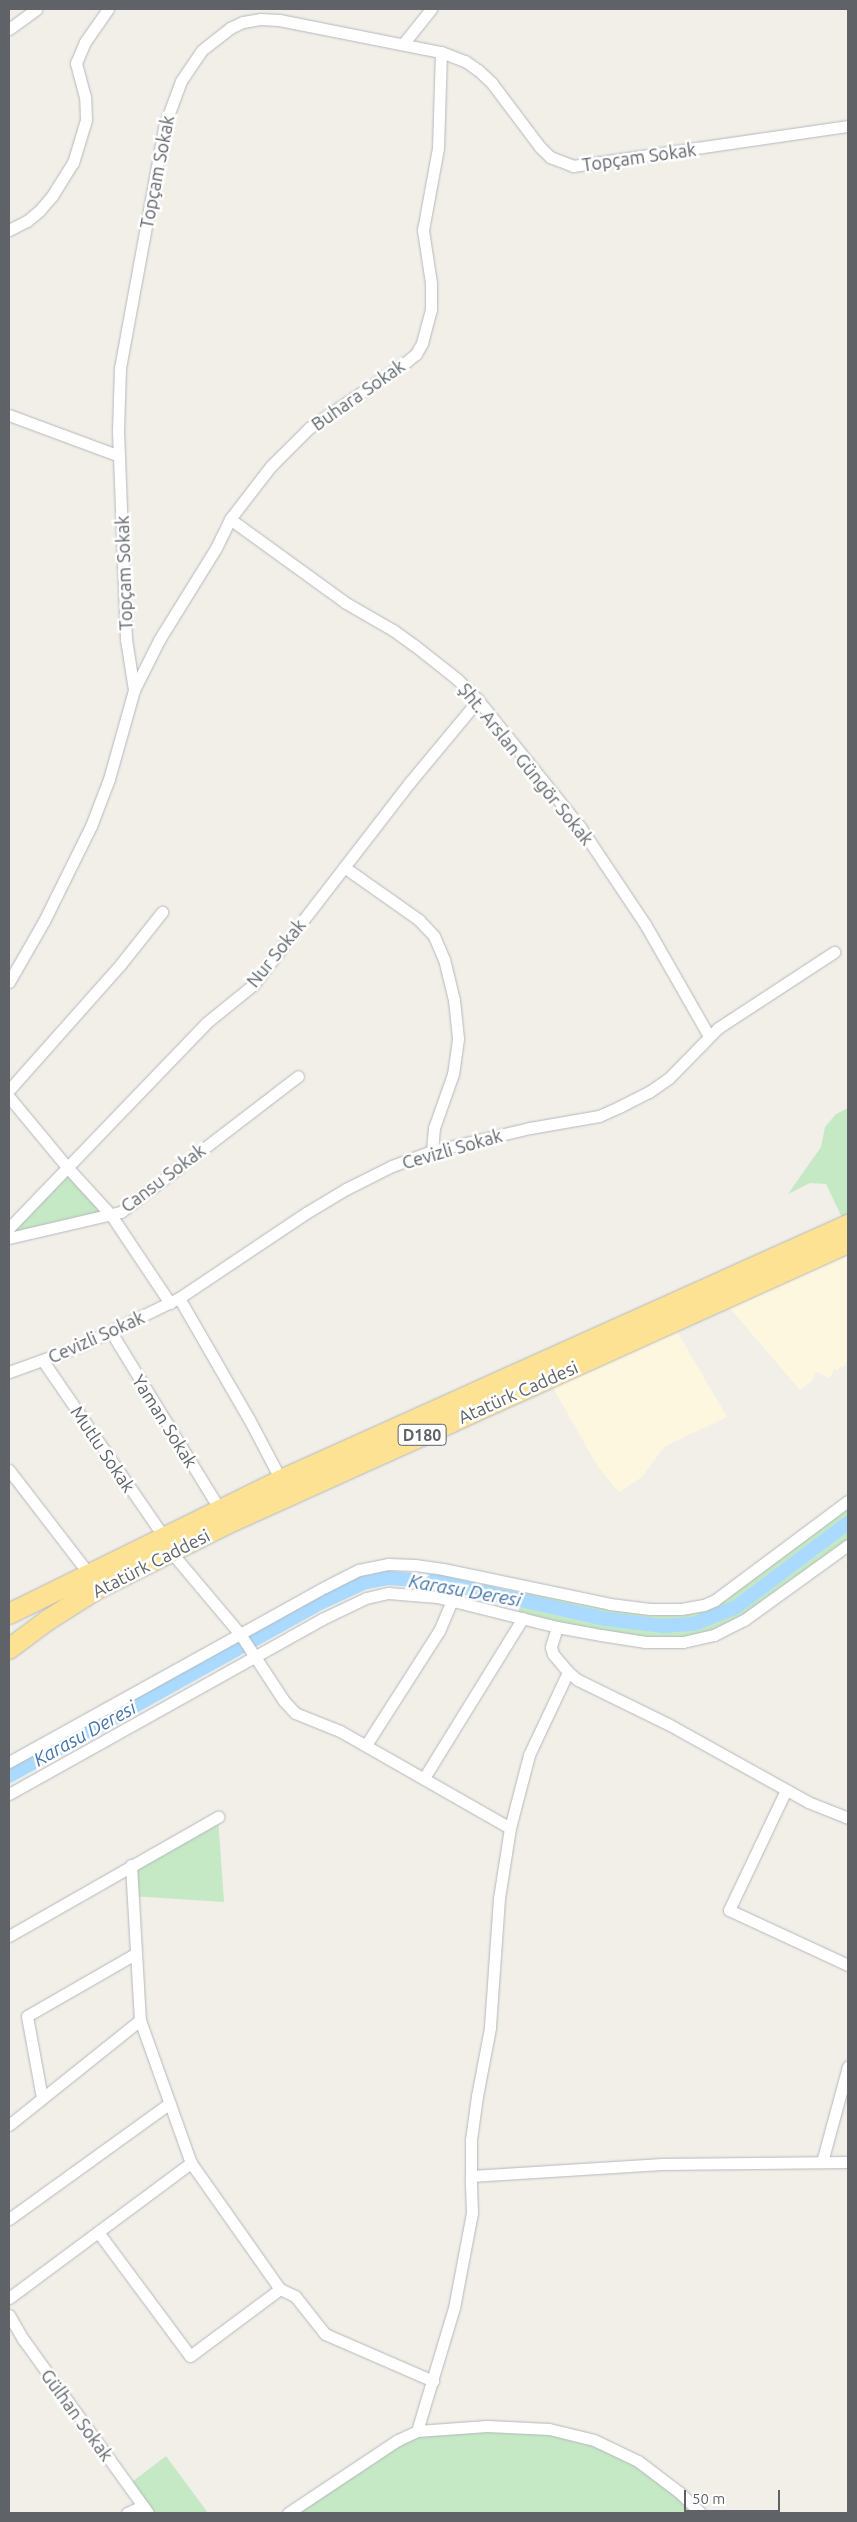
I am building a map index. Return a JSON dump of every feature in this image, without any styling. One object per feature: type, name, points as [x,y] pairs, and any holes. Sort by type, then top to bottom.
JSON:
[{"type":"highway","name":"Atatürk Caddesi","points":[[9,1649],[48,1620],[220,1510],[281,1480],[848,1225]]},
{"type":"highway","name":"Atatürk Caddesi","points":[[9,1614],[89,1574],[289,1495],[848,1243]]},
{"type":"street","points":[[9,29],[37,9]]},
{"type":"street","points":[[9,230],[27,221],[39,211],[58,188],[73,162],[86,120],[85,97],[76,63],[85,42],[108,9]]},
{"type":"street","points":[[403,44],[431,9]]},
{"type":"street","name":"Topçam Sokak","points":[[9,982],[44,921],[91,826],[109,779],[134,690],[126,639],[119,456],[120,368],[165,124],[173,99],[191,64],[202,50],[230,28],[243,22],[260,19],[279,20],[441,52],[465,61],[478,70],[491,82],[540,147],[550,157],[573,166],[848,126]]},
{"type":"street","name":"Buhara Sokak","points":[[134,690],[159,640],[216,548],[230,519],[271,466],[296,440],[329,414],[406,362],[422,343],[431,309],[424,230],[438,148],[441,52]]},
{"type":"street","points":[[9,415],[119,456]]},
{"type":"street","name":"Şht. Arslan Güngör Sokak","points":[[230,519],[346,603],[393,630],[414,645],[457,679],[478,700],[580,827],[645,924],[709,1036]]},
{"type":"street","name":"Nur Sokak","points":[[9,1228],[206,1023],[253,985],[478,700]]},
{"type":"street","points":[[344,868],[419,920],[434,936],[444,959],[454,1000],[458,1039],[453,1074],[434,1128],[432,1151]]},
{"type":"street","points":[[9,1090],[120,965],[162,912]]},
{"type":"street","name":"Cevizli Sokak","points":[[9,1372],[43,1361],[111,1332],[174,1301],[346,1189],[392,1166],[432,1151],[530,1128],[599,1116],[649,1092],[669,1078],[709,1036],[834,952]]},
{"type":"street","name":"Cansu Sokak","points":[[9,1238],[121,1212],[298,1076]]},
{"type":"street","points":[[9,1097],[67,1167],[111,1215],[174,1301],[250,1419],[281,1480]]},
{"type":"street","name":"Yaman Sokak","points":[[111,1332],[220,1510]]},
{"type":"street","name":"Mutlu Sokak","points":[[43,1361],[167,1544],[240,1634],[284,1701],[295,1713],[340,1731],[510,1828]]},
{"type":"street","points":[[9,1470],[89,1574]]},
{"type":"street","points":[[9,1762],[359,1570],[388,1564],[443,1569],[610,1604],[650,1609],[691,1608],[715,1600],[848,1501]]},
{"type":"street","points":[[9,1794],[256,1657],[322,1618],[366,1598],[388,1593],[452,1601],[557,1627],[662,1643],[714,1635],[744,1620],[848,1545]]},
{"type":"street","points":[[366,1745],[439,1631],[452,1601]]},
{"type":"street","points":[[424,1778],[523,1618]]},
{"type":"street","points":[[557,1627],[551,1648],[558,1661],[578,1680],[668,1724],[786,1790],[848,1818]]},
{"type":"street","points":[[417,2431],[433,2381],[463,2266],[472,2213],[471,2140],[490,2028],[499,1898],[510,1828],[529,1755],[568,1672]]},
{"type":"street","points":[[786,1790],[729,1910],[848,1966]]},
{"type":"street","points":[[9,1936],[218,1816]]},
{"type":"street","points":[[131,1865],[140,2020],[191,2163],[280,2289],[295,2296],[314,2322],[331,2338],[433,2381]]},
{"type":"street","points":[[42,2098],[27,2016],[135,1954]]},
{"type":"street","points":[[9,2125],[140,2020]]},
{"type":"street","points":[[822,2162],[848,2066]]},
{"type":"street","points":[[9,2220],[170,2103]]},
{"type":"street","points":[[472,2176],[662,2164],[848,2162]]},
{"type":"street","points":[[9,2298],[191,2163]]},
{"type":"street","points":[[98,2232],[190,2356],[280,2289]]},
{"type":"street","name":"Gülhan Sokak","points":[[9,2316],[23,2339],[145,2510]]},
{"type":"street","points":[[288,2513],[398,2440],[417,2431],[464,2427],[516,2426],[549,2429],[585,2437],[620,2450],[679,2492],[701,2513]]},
{"type":"street","points":[[127,2513],[145,2510]]},
{"type":"shaded area","points":[[848,1243],[848,1358],[844,1367],[840,1367],[838,1370],[834,1369],[830,1378],[816,1372],[812,1381],[800,1390],[723,1300]]},
{"type":"shaded area","points":[[672,1323],[727,1417],[665,1446],[642,1477],[619,1492],[598,1467],[548,1379]]},
{"type":"green space","points":[[848,1108],[848,1225],[846,1226],[826,1184],[810,1183],[788,1194],[821,1147],[825,1127],[836,1114]]},
{"type":"green space","points":[[67,1167],[111,1215],[9,1238],[9,1228]]},
{"type":"green space","points":[[848,1501],[848,1545],[729,1629],[662,1643],[517,1617],[525,1586],[610,1604],[704,1605]]},
{"type":"green space","points":[[218,1817],[224,1902],[131,1896],[131,1865]]},
{"type":"green space","points":[[516,2426],[620,2450],[701,2513],[288,2513],[417,2431]]},
{"type":"green space","points":[[166,2456],[208,2513],[148,2513],[128,2485]]},
{"type":"waterway","name":"Karasu Deresi","points":[[9,1776],[314,1606],[363,1583],[388,1578],[440,1582],[606,1619],[662,1626],[694,1624],[736,1607],[848,1523]]}]
